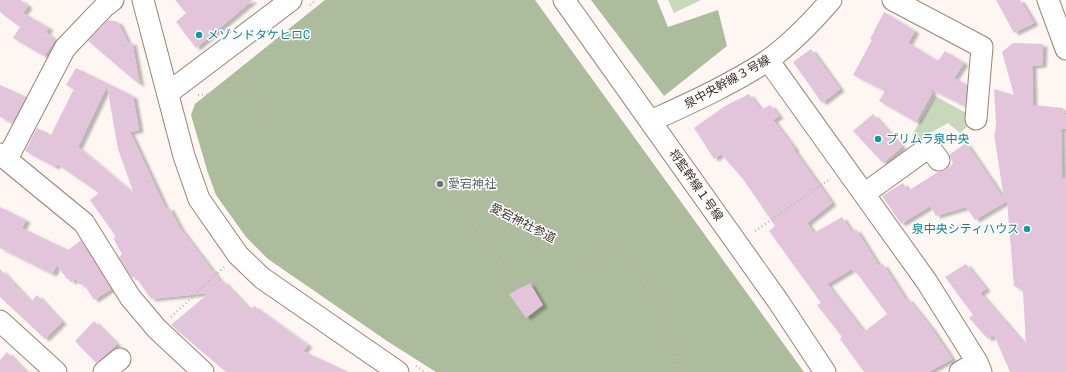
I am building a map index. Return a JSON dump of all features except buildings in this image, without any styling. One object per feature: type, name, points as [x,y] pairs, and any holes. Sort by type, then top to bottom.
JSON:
[{"type":"street","points":[[113,0],[105,6],[65,48],[4,157],[84,223],[130,297],[157,329],[203,372]]},
{"type":"street","points":[[143,0],[184,156],[199,199],[238,255],[262,278],[406,369]]},
{"type":"street","points":[[168,93],[291,0]]},
{"type":"street","name":"将監幹線１号線","points":[[564,0],[778,301],[825,372]]},
{"type":"street","name":"泉中央幹線３号線","points":[[650,121],[707,96],[768,60],[807,27],[831,0]]},
{"type":"street","points":[[893,0],[982,47],[976,119]]},
{"type":"street","points":[[1048,0],[1066,49]]},
{"type":"street","points":[[768,60],[927,282],[973,369]]},
{"type":"street","points":[[864,194],[929,147],[939,160]]},
{"type":"street","points":[[0,321],[56,372]]},
{"type":"street","points":[[104,372],[120,359]]},
{"type":"path","points":[[195,96],[216,94],[246,84],[267,122]]},
{"type":"path","points":[[755,231],[846,168]]},
{"type":"path","name":"愛宕神社参道","points":[[517,289],[460,200],[536,243],[577,258],[622,254],[666,308],[674,365],[672,372]]},
{"type":"path","points":[[157,329],[238,255]]},
{"type":"path","points":[[406,369],[425,372]]},
{"type":"green space","name":"愛宕神社","points":[[325,0],[535,0],[804,372],[436,372],[387,341],[268,259],[246,237],[216,195],[191,115],[195,104]]},
{"type":"green space","points":[[591,0],[657,0],[668,27],[718,10],[727,46],[664,96]]},
{"type":"green space","points":[[668,0],[701,0],[674,13]]},
{"type":"green space","points":[[935,96],[968,114],[967,127],[960,133],[948,123],[918,140],[912,135]]},
{"type":"place","name":"メゾンドタケヒロC","points":[[199,35]]},
{"type":"place","name":"プリムラ泉中央","points":[[878,139]]},
{"type":"place","name":"愛宕神社","points":[[440,184]]},
{"type":"place","name":"泉中央シティハウス","points":[[1027,229]]}]
